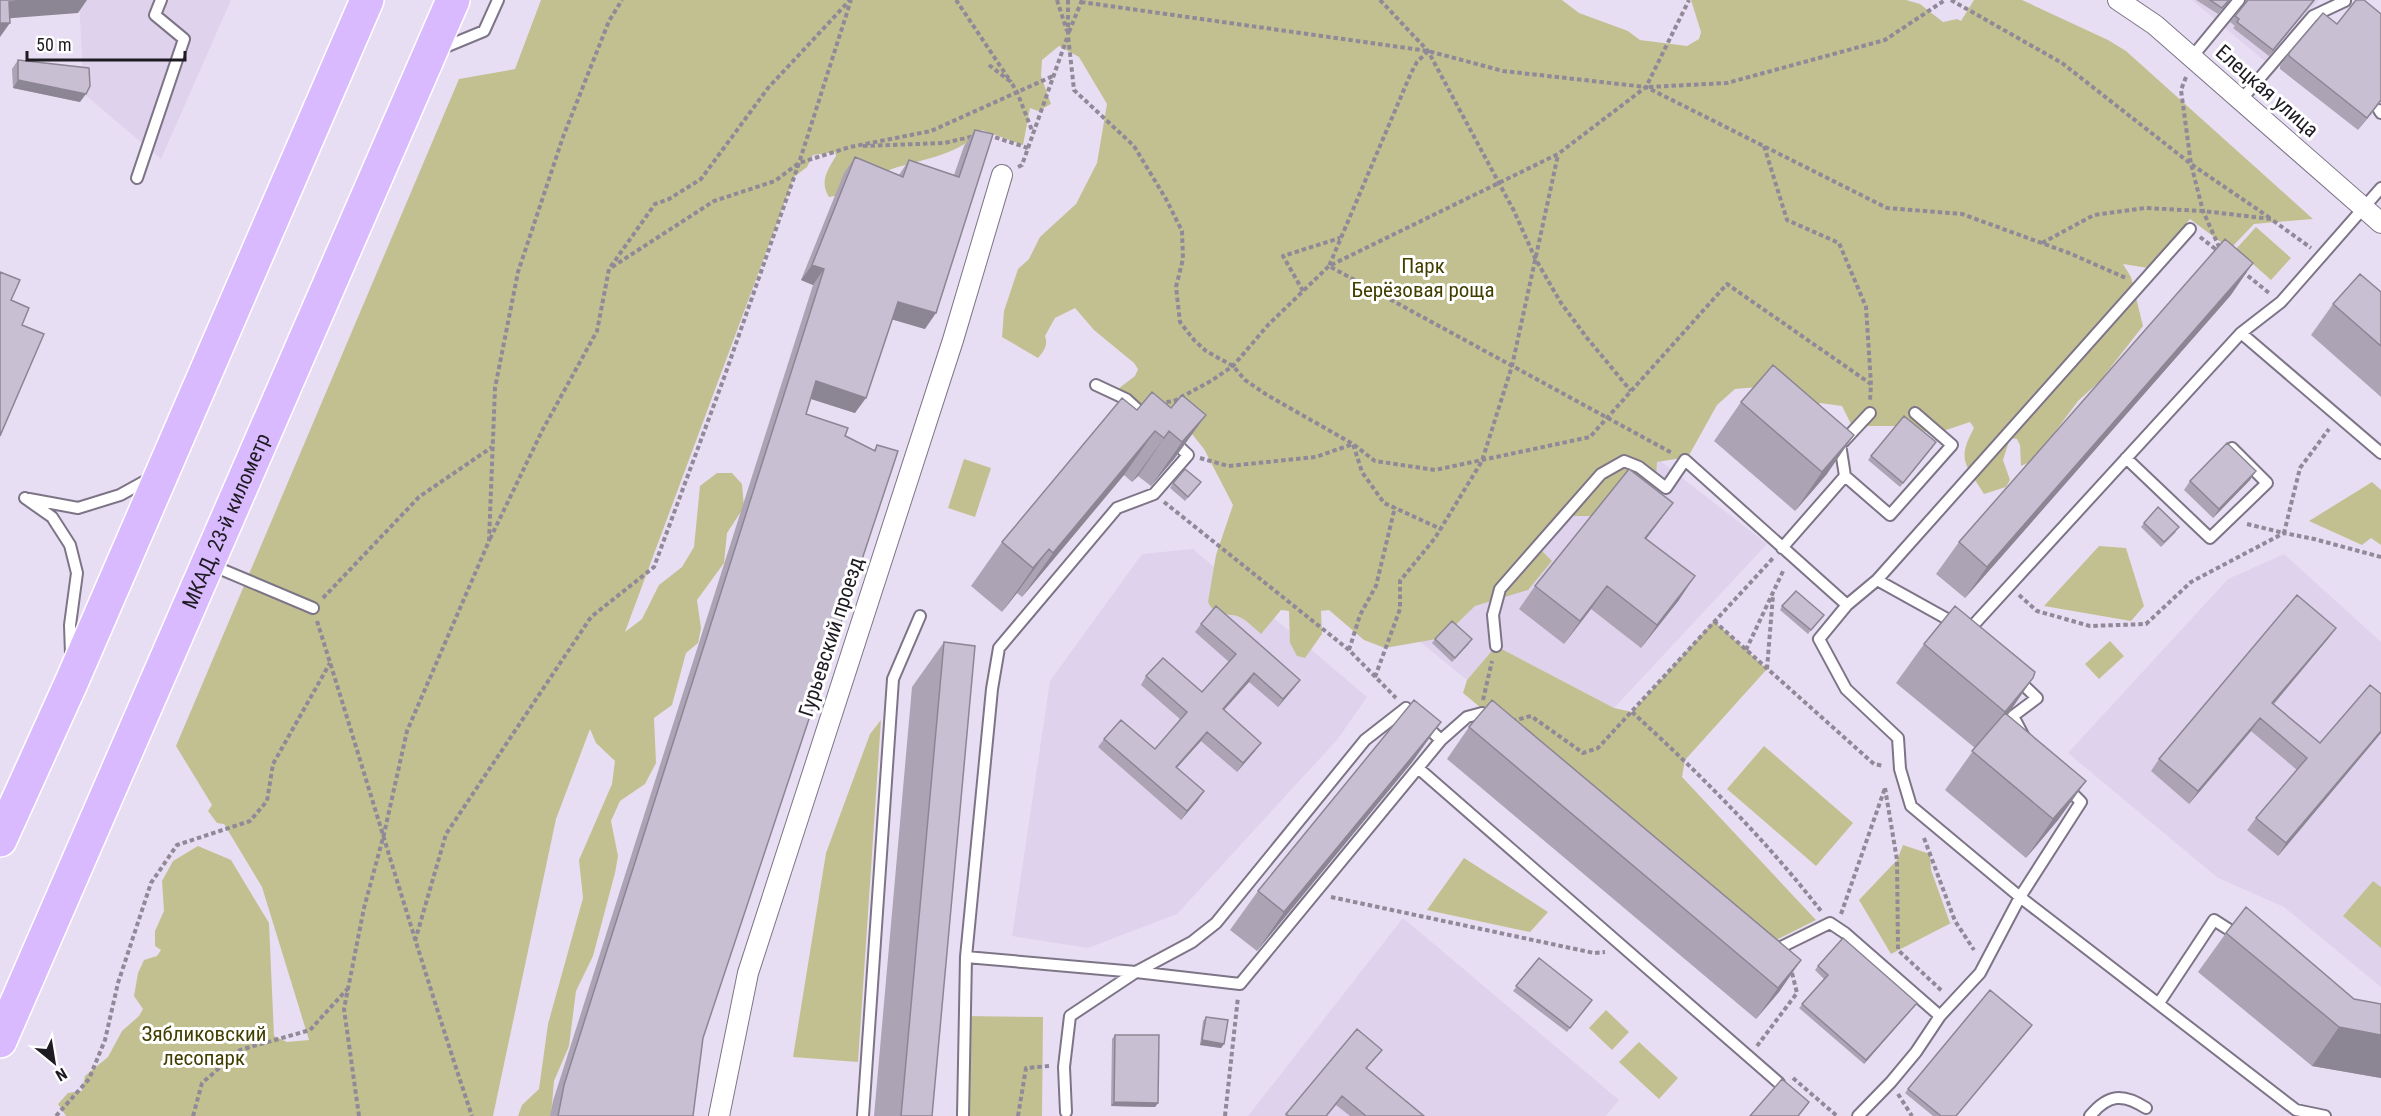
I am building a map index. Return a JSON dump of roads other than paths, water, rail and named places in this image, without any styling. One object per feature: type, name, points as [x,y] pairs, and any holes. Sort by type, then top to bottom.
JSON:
[{"type":"highway","points":[[0,840],[72,681],[367,0]]},
{"type":"highway","name":"МКАД, 23-й километр","points":[[0,1041],[453,0]]},
{"type":"street","name":"Елецкая улица","points":[[2118,0],[2155,24],[2381,223]]},
{"type":"street","name":"Гурьевский проезд","points":[[719,1116],[748,974],[953,340],[1002,176]]},
{"type":"lane","points":[[137,178],[184,39],[155,15],[161,0]]},
{"type":"lane","points":[[430,53],[484,31],[498,0]]},
{"type":"lane","points":[[2192,57],[2239,0]]},
{"type":"lane","points":[[2241,100],[2313,16],[2345,1]]},
{"type":"lane","points":[[1968,631],[2241,333],[2281,303],[2381,188]]},
{"type":"lane","points":[[2190,229],[1877,580],[1846,605],[1819,639],[1846,689],[1898,738],[1896,769],[1911,806],[2020,897],[2296,1110],[2325,1116]]},
{"type":"lane","points":[[2241,333],[2381,453]]},
{"type":"lane","points":[[963,1116],[966,957],[992,689],[999,648],[1117,508],[1154,494],[1188,455],[1126,399],[1096,385]]},
{"type":"lane","points":[[1840,444],[1870,413]]},
{"type":"lane","points":[[1824,431],[1840,444],[1845,476],[1890,515],[1952,445],[1915,413]]},
{"type":"lane","points":[[2126,458],[2210,538],[2267,483],[2232,448]]},
{"type":"lane","points":[[1496,646],[1493,615],[1500,589],[1601,474],[1624,461],[1639,467],[1666,488],[1684,460],[1846,605]]},
{"type":"lane","points":[[72,681],[70,625],[76,573],[70,545],[52,517],[25,498],[78,508],[120,495],[162,472]]},
{"type":"lane","points":[[1786,551],[1845,476]]},
{"type":"lane","points":[[208,563],[313,608]]},
{"type":"lane","points":[[1877,580],[1968,631],[1976,639]]},
{"type":"lane","points":[[863,1116],[893,679],[921,616]]},
{"type":"lane","points":[[2011,673],[2037,698],[2013,716],[2030,746]]},
{"type":"lane","points":[[1066,1112],[1065,1067],[1070,1017],[1136,972],[1192,942],[1216,923],[1365,740],[1406,708],[1441,740]]},
{"type":"lane","points":[[966,957],[1240,984],[1441,740],[1467,717],[1482,713],[1498,725]]},
{"type":"lane","points":[[1418,768],[1779,1083]]},
{"type":"lane","points":[[1858,1116],[1891,1082],[1916,1052],[1940,1016],[1980,973],[2020,897],[2082,802],[2058,779]]},
{"type":"lane","points":[[2159,1003],[2214,920],[2244,939]]},
{"type":"lane","points":[[1758,945],[1777,949],[1830,923],[1940,1016]]},
{"type":"lane","points":[[2090,1116],[2097,1107],[2118,1096],[2132,1099],[2146,1108]]},
{"type":"park label","name":"Парк Берёзовая роща","points":[[1423,278]]},
{"type":"park label","name":"Зябликовский лесопарк","points":[[204,1046]]}]
